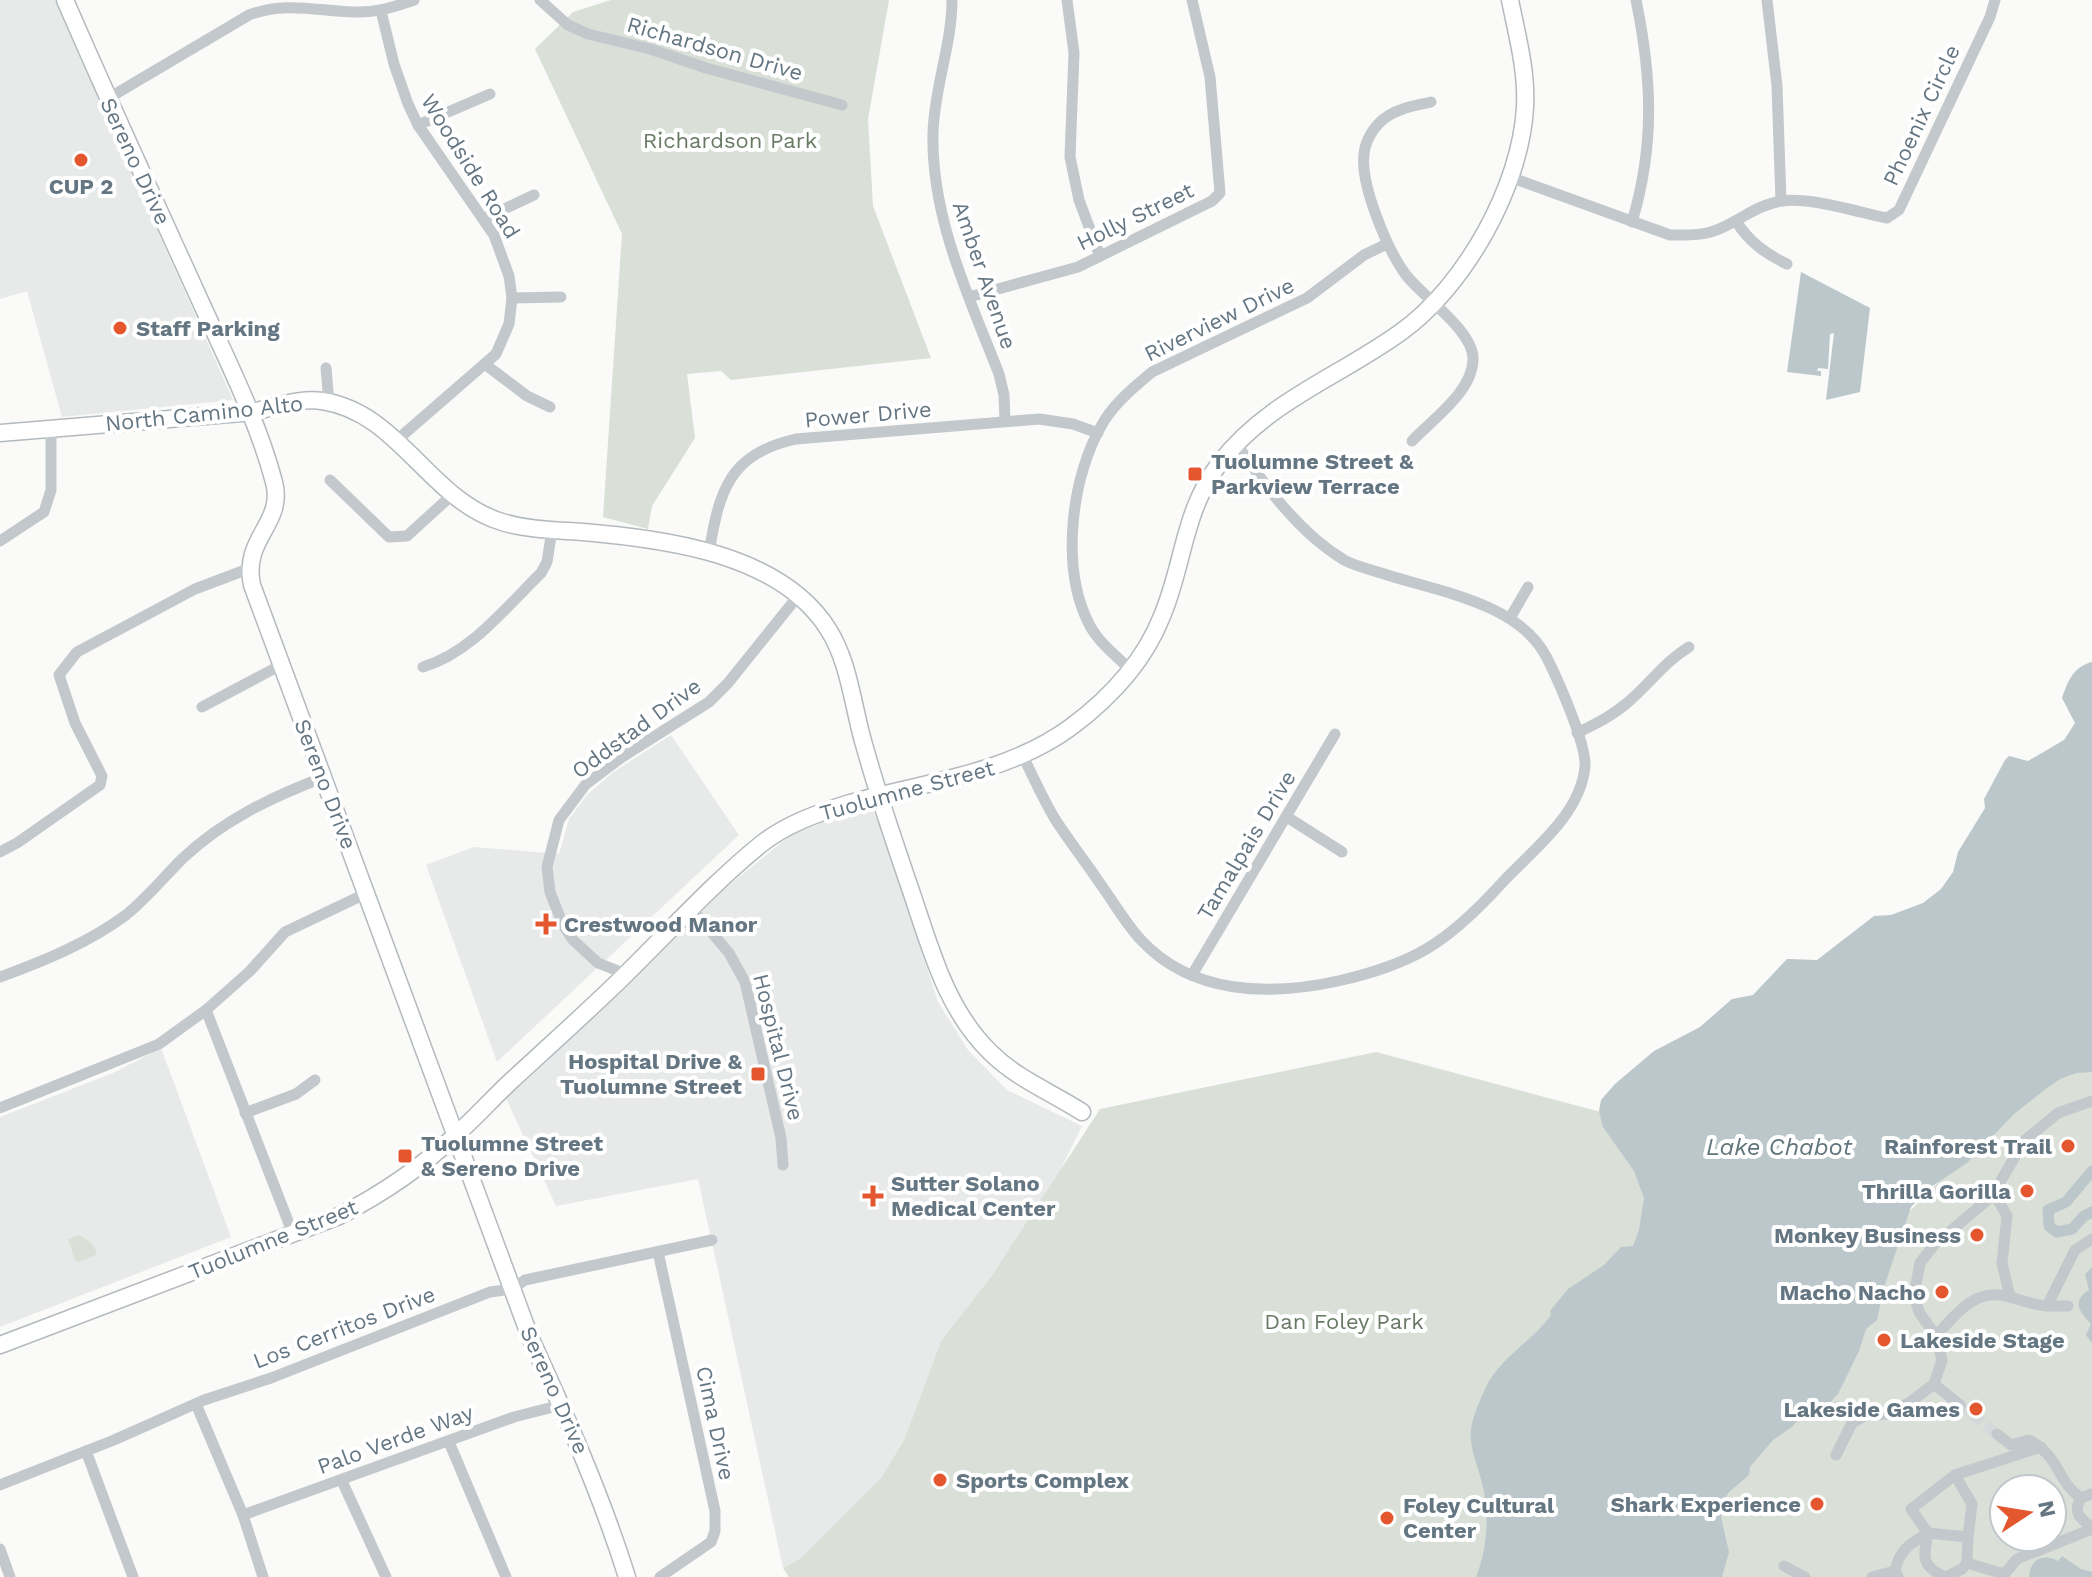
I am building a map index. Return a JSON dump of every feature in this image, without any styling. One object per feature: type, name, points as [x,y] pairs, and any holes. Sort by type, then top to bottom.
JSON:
[{"type":"street","name":"Sereno Drive","points":[[65,0],[264,450],[276,497],[273,514],[252,552],[248,569],[252,585],[530,1337],[609,1518],[627,1577]]},
{"type":"street","points":[[107,99],[265,4],[352,12],[381,11],[414,0]]},
{"type":"street","name":"Richardson Drive","points":[[540,0],[568,25],[588,34],[842,105]]},
{"type":"street","name":"Amber Avenue","points":[[952,0],[951,31],[933,131],[934,179],[943,219],[999,374],[1005,421]]},
{"type":"street","points":[[1067,0],[1074,53],[1070,157],[1079,200],[1100,256]]},
{"type":"street","name":"Holly Street","points":[[969,297],[1061,273],[1212,201],[1220,193],[1210,77],[1192,0]]},
{"type":"street","name":"Tuolumne Street","points":[[0,1345],[293,1234],[365,1203],[456,1136],[762,843],[787,827],[827,810],[984,770],[1023,756],[1070,728],[1116,689],[1148,645],[1163,616],[1186,529],[1204,487],[1236,443],[1286,401],[1403,332],[1432,304],[1479,243],[1510,177],[1523,126],[1523,68],[1510,0]]},
{"type":"street","points":[[1632,222],[1645,175],[1650,86],[1645,40],[1636,0]]},
{"type":"street","points":[[1767,0],[1777,86],[1781,201]]},
{"type":"street","name":"Phoenix Circle","points":[[1510,177],[1670,235],[1688,236],[1717,230],[1749,212],[1781,201],[1893,217],[1990,17],[1995,0]]},
{"type":"street","name":"Woodside Road","points":[[381,11],[394,64],[418,125],[483,219],[503,254],[512,298],[504,340],[486,365],[397,440]]},
{"type":"street","points":[[418,125],[490,94]]},
{"type":"street","points":[[1412,441],[1471,375],[1474,356],[1461,328],[1432,304],[1406,274],[1387,244],[1364,168],[1367,140],[1385,117],[1431,102]]},
{"type":"street","points":[[483,219],[534,195]]},
{"type":"street","points":[[1736,221],[1762,250],[1787,264]]},
{"type":"street","name":"Riverview Drive","points":[[1131,670],[1089,625],[1074,577],[1071,542],[1074,512],[1098,433],[1116,406],[1152,372],[1307,298],[1364,255],[1387,244]]},
{"type":"street","points":[[512,298],[561,297]]},
{"type":"street","points":[[486,365],[527,396],[550,407]]},
{"type":"street","points":[[326,368],[329,403]]},
{"type":"street","name":"North Camino Alto","points":[[0,433],[249,412],[303,401],[329,403],[373,422],[397,440],[440,486],[470,509],[502,522],[552,530],[641,537],[689,546],[762,572],[798,596],[828,629],[844,663],[877,796],[940,974],[961,1017],[990,1053],[1011,1070],[1082,1112]]},
{"type":"street","name":"Power Drive","points":[[709,553],[723,490],[748,458],[776,444],[796,439],[1005,421],[1054,420],[1098,433]]},
{"type":"street","points":[[0,541],[44,512],[51,490],[51,429]]},
{"type":"street","points":[[1023,756],[1055,819],[1134,931],[1156,953],[1192,975],[1224,986],[1263,991],[1305,988],[1395,965],[1448,937],[1560,822],[1581,786],[1585,763],[1577,733],[1547,657],[1535,639],[1510,618],[1481,604],[1347,562],[1307,533],[1283,507],[1236,443]]},
{"type":"street","points":[[330,480],[389,537],[407,536],[452,495]]},
{"type":"street","points":[[423,667],[438,663],[470,643],[541,573],[547,562],[552,530]]},
{"type":"street","points":[[0,852],[100,785],[102,776],[75,723],[59,675],[77,652],[195,589],[248,569]]},
{"type":"street","points":[[1510,618],[1528,587]]},
{"type":"street","name":"Oddstad Drive","points":[[626,974],[598,963],[573,940],[563,925],[550,892],[547,867],[559,820],[586,784],[622,757],[709,702],[798,596]]},
{"type":"street","points":[[1577,733],[1609,717],[1629,702],[1672,657],[1689,647]]},
{"type":"street","points":[[202,707],[281,665]]},
{"type":"street","name":"Tamalpais Drive","points":[[1192,975],[1335,734]]},
{"type":"street","points":[[0,977],[68,950],[124,916],[192,851],[237,817],[279,794],[324,777]]},
{"type":"street","points":[[1287,817],[1342,852]]},
{"type":"street","points":[[0,1108],[159,1044],[206,1010],[250,971],[285,932],[367,893]]},
{"type":"street","name":"Hospital Drive","points":[[691,908],[729,953],[745,982],[781,1138],[783,1165]]},
{"type":"street","points":[[206,1010],[293,1234]]},
{"type":"street","points":[[245,1113],[296,1094],[315,1080]]},
{"type":"street","points":[[1836,1455],[1852,1423],[1867,1415],[1887,1414],[1909,1403],[1934,1384],[1942,1360],[1936,1336],[1919,1312],[1914,1295],[1920,1263],[1934,1245],[1994,1193],[2024,1141],[2058,1113],[2092,1101]]},
{"type":"street","points":[[1994,1193],[2007,1216],[2002,1263],[2010,1297]]},
{"type":"street","points":[[2047,1306],[2075,1250],[2092,1239]]},
{"type":"street","name":"Los Cerritos Drive","points":[[0,1485],[196,1404],[271,1378],[490,1292],[512,1289],[525,1280],[712,1240]]},
{"type":"street","name":"Cima Drive","points":[[658,1252],[715,1511],[715,1531],[711,1542],[660,1577]]},
{"type":"street","points":[[1936,1336],[1968,1301],[1996,1294],[2047,1306],[2068,1306]]},
{"type":"street","points":[[1934,1384],[1960,1405]]},
{"type":"street","points":[[196,1404],[243,1515],[263,1577]]},
{"type":"street","name":"Palo Verde Way","points":[[243,1515],[514,1417],[561,1405]]},
{"type":"street","points":[[1967,1563],[2003,1576],[2017,1559],[2092,1528],[2079,1518],[2077,1511],[2086,1496],[2068,1489],[2050,1454],[2029,1440],[2011,1445],[1997,1434]]},
{"type":"street","points":[[449,1442],[506,1577]]},
{"type":"street","points":[[1955,1475],[1972,1504],[1967,1563],[1946,1577],[1931,1570],[1923,1555],[1928,1533],[1911,1509],[1955,1475],[2041,1447]]},
{"type":"street","points":[[86,1451],[133,1577]]},
{"type":"street","points":[[342,1481],[386,1577]]},
{"type":"street","points":[[1872,1577],[1897,1574],[1897,1560],[1905,1547],[1928,1533],[1968,1537]]},
{"type":"street","points":[[0,1549],[10,1577]]},
{"type":"street","points":[[1784,1566],[1805,1577]]},
{"type":"shaded area","points":[[0,0],[55,0],[233,400],[62,417],[27,291],[0,299]]},
{"type":"shaded area","name":"Crestwood Manor","points":[[671,735],[739,835],[497,1062],[426,865],[474,847],[559,854],[569,819],[587,795],[612,773]]},
{"type":"shaded area","name":"Sutter Solano Medical Center","points":[[873,811],[938,1002],[968,1050],[1007,1090],[1082,1126],[1053,1185],[993,1274],[941,1341],[904,1440],[881,1478],[799,1561],[783,1568],[698,1179],[556,1206],[505,1096],[722,891],[791,835],[826,821]]},
{"type":"shaded area","points":[[161,1048],[231,1237],[0,1327],[0,1117],[113,1073]]},
{"type":"green space","name":"Richardson Park","points":[[611,0],[889,0],[868,119],[873,206],[931,358],[731,380],[721,371],[687,374],[695,438],[652,506],[648,529],[603,517],[622,234],[535,49],[573,12]]},
{"type":"green space","name":"Dan Foley Park","points":[[1376,1052],[1679,1133],[1530,1577],[789,1577],[783,1568],[799,1560],[881,1478],[904,1440],[941,1341],[993,1274],[1100,1109]]},
{"type":"green space","points":[[2092,1059],[2092,1577],[1721,1577],[1714,1505],[1903,1218],[2045,1073]]},
{"type":"green space","points":[[80,1235],[93,1246],[96,1255],[78,1262],[68,1239]]},
{"type":"water","points":[[1801,272],[1870,308],[1860,392],[1826,400],[1834,333],[1830,334],[1828,369],[1818,368],[1817,371],[1821,371],[1821,376],[1787,372]]},
{"type":"water","name":"Lake Chabot","points":[[2092,662],[2092,1072],[2076,1073],[2060,1079],[2043,1091],[2014,1114],[1967,1163],[1931,1187],[1911,1207],[1885,1284],[1877,1320],[1866,1329],[1838,1394],[1823,1410],[1803,1414],[1793,1426],[1773,1440],[1750,1467],[1749,1475],[1729,1492],[1723,1502],[1721,1517],[1729,1552],[1722,1577],[1476,1577],[1483,1554],[1487,1516],[1471,1436],[1485,1389],[1499,1368],[1543,1325],[1568,1289],[1604,1265],[1621,1247],[1633,1246],[1639,1230],[1644,1198],[1634,1171],[1603,1127],[1599,1111],[1601,1100],[1654,1051],[1700,1027],[1732,999],[1753,995],[1787,959],[1817,960],[1874,916],[1891,915],[1923,903],[1941,889],[1953,872],[1958,852],[1985,808],[1984,799],[2005,760],[2009,756],[2028,761],[2064,740],[2075,723],[2062,698],[2064,692],[2076,671]]},
{"type":"water","points":[[2092,1267],[2092,1343],[2086,1335],[2091,1324],[2081,1312],[2079,1303],[2089,1290],[2085,1274]]},
{"type":"water","points":[[2062,1556],[2081,1569],[2092,1572],[2092,1577],[2029,1577],[2038,1559],[2058,1561]]},
{"type":"waterway","points":[[2092,1171],[2066,1202],[2048,1210],[2049,1226],[2057,1232],[2072,1229],[2092,1212]]},
{"type":"tunnel","points":[[1960,1405],[1997,1434]]},
{"type":"place","name":"CUP 2","points":[[81,160]]},
{"type":"place","name":"Staff Parking","points":[[120,328]]},
{"type":"place","name":"Tuolumne Street & Parkview Terrace","points":[[1195,474]]},
{"type":"place","name":"Crestwood Manor","points":[[546,924]]},
{"type":"place","name":"Hospital Drive & Tuolumne Street","points":[[758,1074]]},
{"type":"place","name":"Rainforest Trail","points":[[2068,1146]]},
{"type":"place","name":"Tuolumne Street & Sereno Drive","points":[[405,1156]]},
{"type":"place","name":"Thrilla Gorilla","points":[[2027,1191]]},
{"type":"place","name":"Sutter Solano Medical Center","points":[[873,1196]]},
{"type":"place","name":"Monkey Business","points":[[1977,1235]]},
{"type":"place","name":"Macho Nacho","points":[[1942,1292]]},
{"type":"place","name":"Lakeside Stage","points":[[1884,1340]]},
{"type":"place","name":"Lakeside Games","points":[[1976,1409]]},
{"type":"place","name":"Sports Complex","points":[[940,1480]]},
{"type":"place","name":"Shark Experience","points":[[1817,1504]]},
{"type":"place","name":"Foley Cultural Center","points":[[1387,1518]]}]
